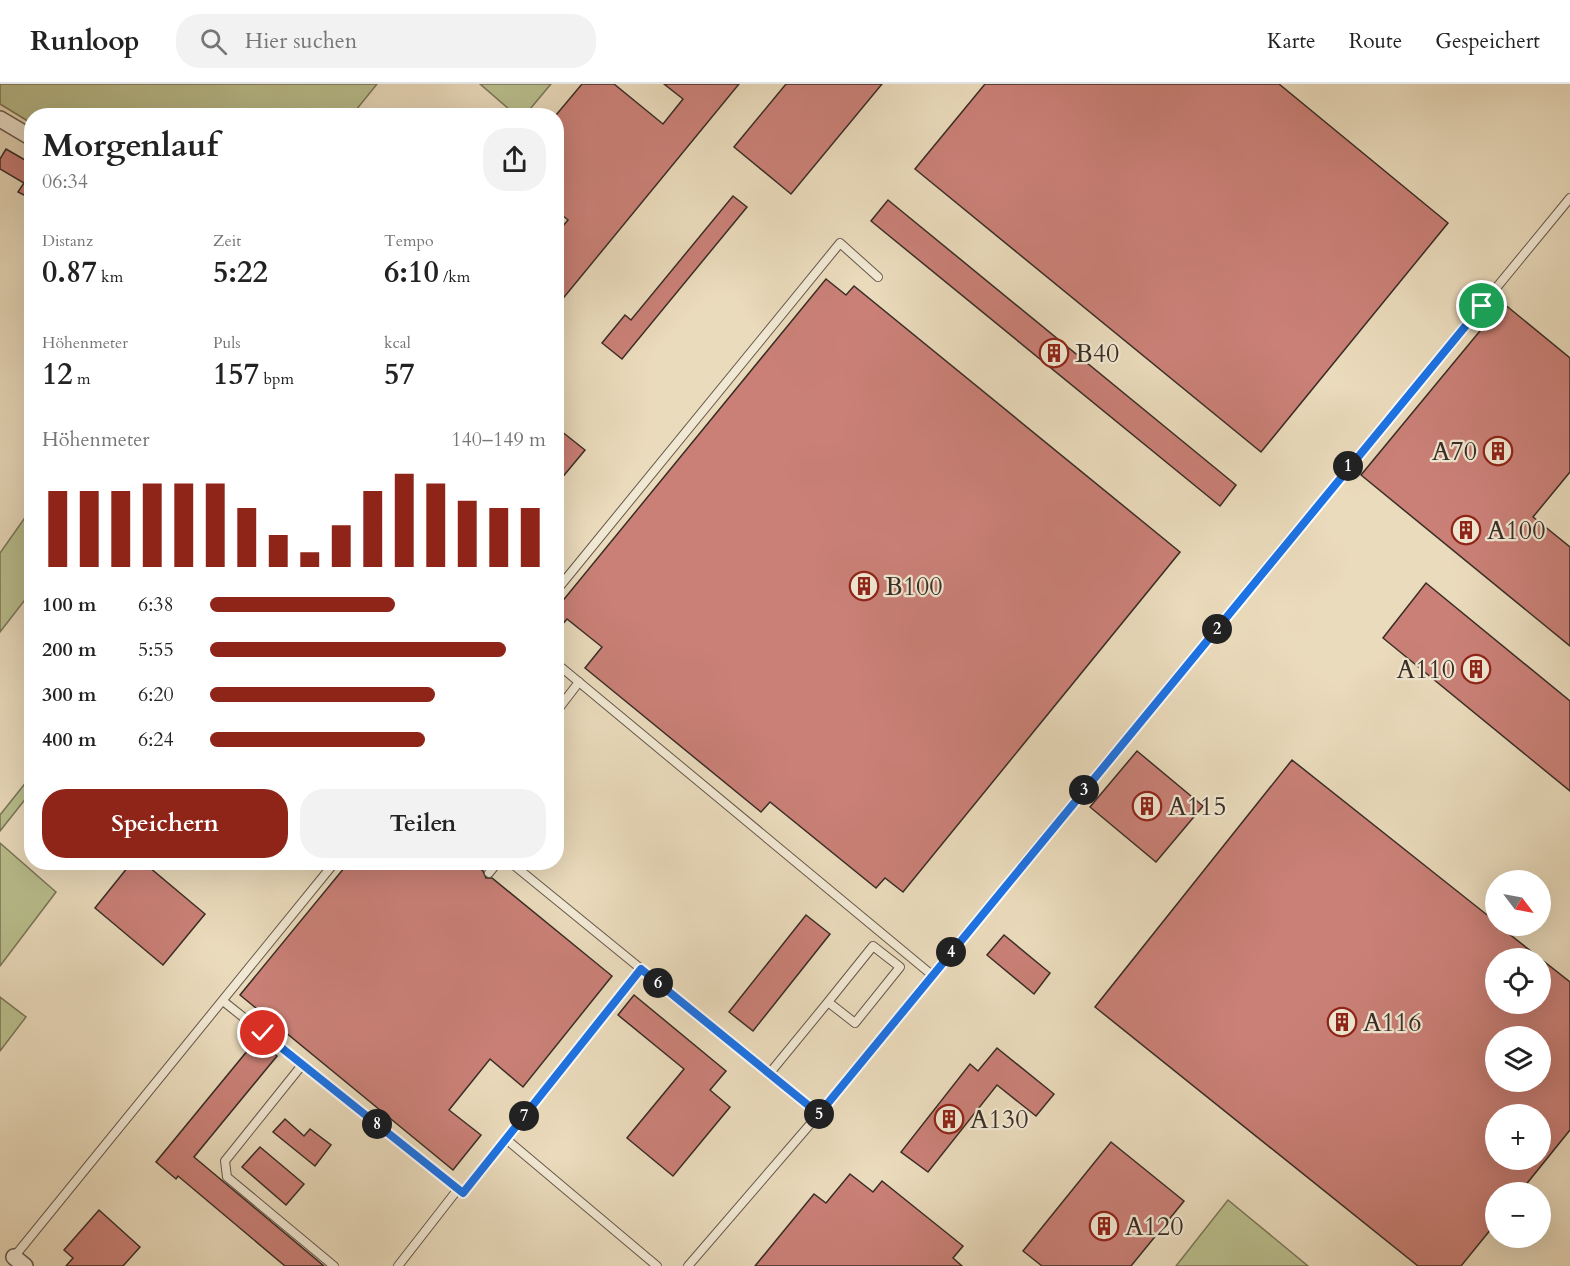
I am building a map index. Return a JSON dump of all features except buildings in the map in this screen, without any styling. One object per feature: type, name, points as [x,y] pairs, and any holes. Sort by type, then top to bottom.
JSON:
[{"type":"street","points":[[0,119],[24,133]]},
{"type":"lane","points":[[688,1266],[819,1114],[1570,198]]},
{"type":"lane","points":[[564,581],[840,243],[878,277]]},
{"type":"lane","points":[[564,670],[932,975]]},
{"type":"lane","points":[[564,702],[579,682]]},
{"type":"lane","points":[[20,1262],[223,1001],[329,870]]},
{"type":"lane","points":[[520,870],[819,1114]]},
{"type":"lane","points":[[769,1074],[873,946],[900,967],[855,1023],[828,1002]]},
{"type":"lane","points":[[223,1001],[463,1193],[641,969]]},
{"type":"lane","points":[[302,1065],[225,1161],[224,1169],[227,1177],[334,1266]]},
{"type":"lane","points":[[506,1139],[657,1266]]},
{"type":"lane","points":[[398,1266],[458,1189]]},
{"type":"green space","points":[[0,84],[377,84],[358,108],[24,108],[24,119],[0,104]]},
{"type":"green space","points":[[480,84],[551,84],[531,108],[508,108]]},
{"type":"green space","points":[[24,519],[24,601],[0,632],[0,553]]},
{"type":"green space","points":[[24,785],[24,801],[0,831],[0,815]]},
{"type":"green space","points":[[0,843],[24,864],[24,870],[31,870],[56,892],[0,966]]},
{"type":"green space","points":[[0,997],[26,1017],[0,1051]]},
{"type":"green space","points":[[1228,1200],[1308,1266],[1176,1266]]},
{"type":"place","name":"B40","points":[[1054,353]]},
{"type":"place","name":"A70","points":[[1498,451]]},
{"type":"place","name":"A100","points":[[1466,530]]},
{"type":"place","name":"B100","points":[[864,586]]},
{"type":"place","name":"A110","points":[[1476,669]]},
{"type":"place","name":"A115","points":[[1147,806]]},
{"type":"place","name":"A116","points":[[1342,1022]]},
{"type":"place","name":"A130","points":[[949,1119]]},
{"type":"place","name":"A120","points":[[1104,1226]]},
{"type":"route","points":[[263,1033],[463,1193],[641,969],[819,1114],[1327,492],[1482,306]]}]
